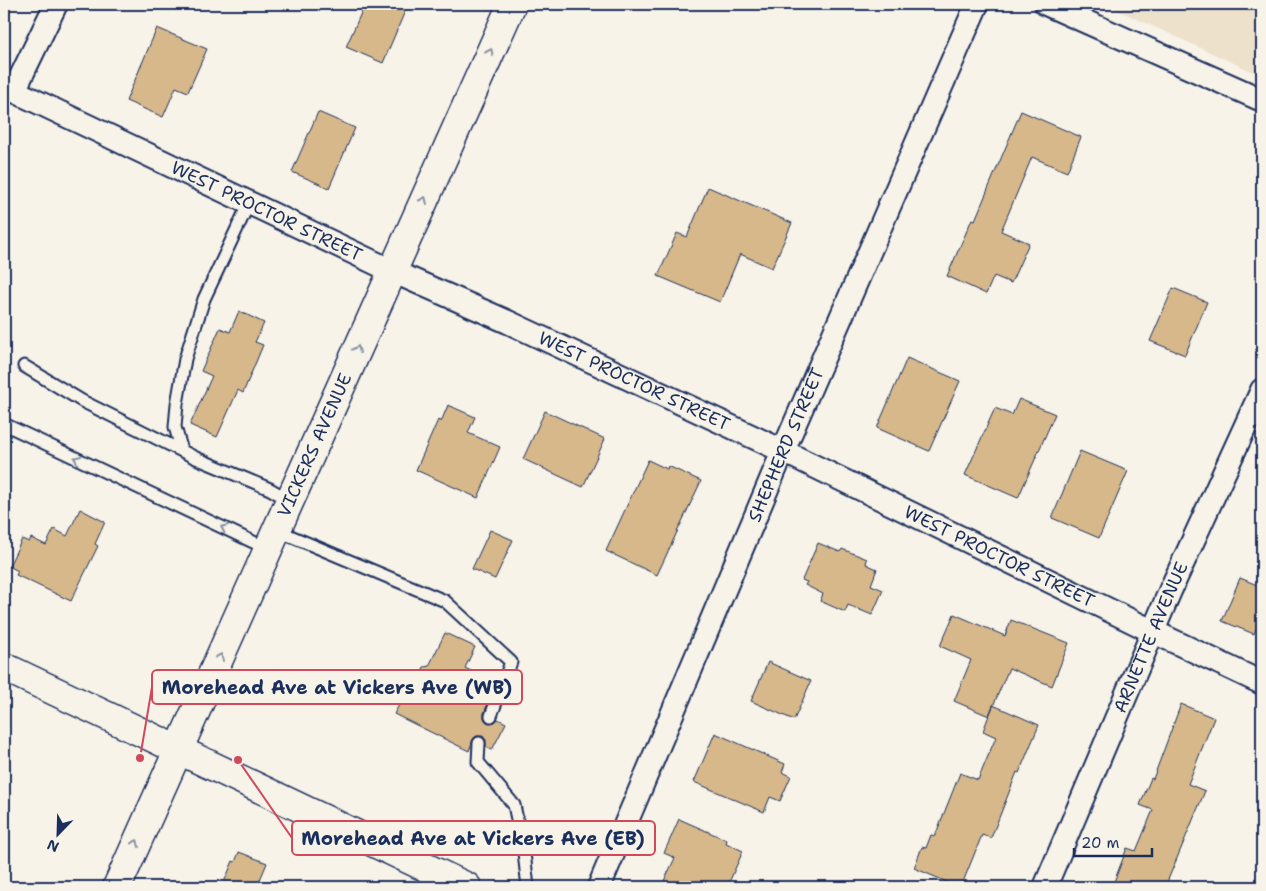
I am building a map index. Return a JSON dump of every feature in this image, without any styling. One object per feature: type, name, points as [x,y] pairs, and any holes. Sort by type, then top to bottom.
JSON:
[{"type":"main road","name":"VICKERS AVENUE","points":[[117,887],[512,4]]},
{"type":"main road","points":[[4,667],[467,887]]},
{"type":"street","points":[[9,89],[56,4]]},
{"type":"street","name":"SHEPHERD STREET","points":[[599,887],[783,452],[977,4]]},
{"type":"street","points":[[1046,4],[1262,100]]},
{"type":"street","name":"WEST PROCTOR STREET","points":[[9,89],[392,271],[508,322],[783,452],[1262,683]]},
{"type":"street","name":"ARNETTE AVENUE","points":[[1045,887],[1152,631],[1262,390]]},
{"type":"lane","points":[[182,451],[175,427],[185,359],[204,299],[249,203]]},
{"type":"lane","points":[[24,366],[82,401],[182,451],[270,489],[290,500]]},
{"type":"lane","points":[[4,424],[272,540],[446,601],[511,662],[491,716]]},
{"type":"lane","points":[[479,744],[478,762],[514,805],[524,853],[528,887]]},
{"type":"shaded area","points":[[1104,4],[1262,4],[1262,76]]},
{"type":"building","points":[[365,4],[408,4],[383,63],[346,47]]},
{"type":"building","points":[[157,28],[207,49],[188,92],[176,87],[163,117],[126,101]]},
{"type":"building","points":[[1021,111],[1081,137],[1067,172],[1032,157],[1001,231],[1029,243],[1011,283],[994,276],[986,294],[947,276],[972,219],[975,220]]},
{"type":"building","points":[[318,112],[355,128],[329,188],[292,172]]},
{"type":"building","points":[[708,187],[792,223],[772,268],[740,254],[720,302],[658,276],[677,233],[687,237]]},
{"type":"building","points":[[1173,288],[1207,302],[1185,355],[1150,341]]},
{"type":"building","points":[[239,311],[264,323],[255,342],[263,345],[243,393],[238,390],[217,437],[190,425],[212,376],[201,371],[220,328],[230,332]]},
{"type":"building","points":[[907,358],[960,381],[929,451],[877,428]]},
{"type":"building","points":[[1019,399],[1055,414],[1018,498],[965,475],[995,408],[1012,415]]},
{"type":"building","points":[[448,405],[475,417],[468,433],[500,447],[478,498],[416,470],[438,420],[441,422]]},
{"type":"building","points":[[545,411],[605,439],[583,487],[523,459]]},
{"type":"building","points":[[1080,451],[1128,471],[1099,538],[1052,518]]},
{"type":"building","points":[[648,460],[667,469],[668,466],[701,481],[657,575],[606,551]]},
{"type":"building","points":[[80,509],[105,522],[95,544],[98,546],[71,601],[16,575],[18,571],[9,566],[22,539],[29,542],[31,538],[46,545],[54,529],[67,536]]},
{"type":"building","points":[[490,530],[513,540],[495,579],[472,569]]},
{"type":"building","points":[[818,543],[840,552],[842,549],[867,559],[866,564],[877,569],[871,585],[883,590],[872,615],[848,605],[845,612],[820,601],[823,594],[805,585],[807,582],[802,580]]},
{"type":"building","points":[[1240,578],[1262,587],[1262,614],[1254,634],[1222,621]]},
{"type":"building","points":[[954,614],[1005,636],[1011,620],[1069,643],[1052,686],[1009,668],[989,716],[954,701],[971,660],[940,646]]},
{"type":"building","points":[[445,633],[475,647],[465,668],[493,682],[486,694],[489,701],[484,718],[489,723],[495,722],[498,719],[506,723],[492,750],[486,747],[486,740],[483,736],[476,736],[469,751],[394,714],[399,705],[387,699],[400,672],[418,680],[424,667],[429,666]]},
{"type":"building","points":[[768,662],[811,681],[794,720],[751,701]]},
{"type":"building","points":[[1181,704],[1214,718],[1188,784],[1205,791],[1165,887],[1112,887],[1127,848],[1136,851],[1153,810],[1140,805],[1151,778],[1153,779]]},
{"type":"building","points":[[993,705],[1039,725],[1019,773],[1017,772],[991,838],[982,835],[961,887],[959,887],[914,868],[922,847],[926,848],[931,835],[935,836],[960,773],[978,780],[996,737],[983,731]]},
{"type":"building","points":[[715,733],[785,764],[782,772],[791,776],[780,801],[770,797],[764,812],[694,782]]},
{"type":"building","points":[[679,819],[727,840],[726,843],[743,851],[727,887],[661,887],[675,858],[664,853]]},
{"type":"building","points":[[239,852],[267,863],[257,887],[222,887]]},
{"type":"place","name":"Morehead Ave at Vickers Ave (WB)","points":[[140,758]]},
{"type":"place","name":"Morehead Ave at Vickers Ave (EB)","points":[[238,760]]}]
